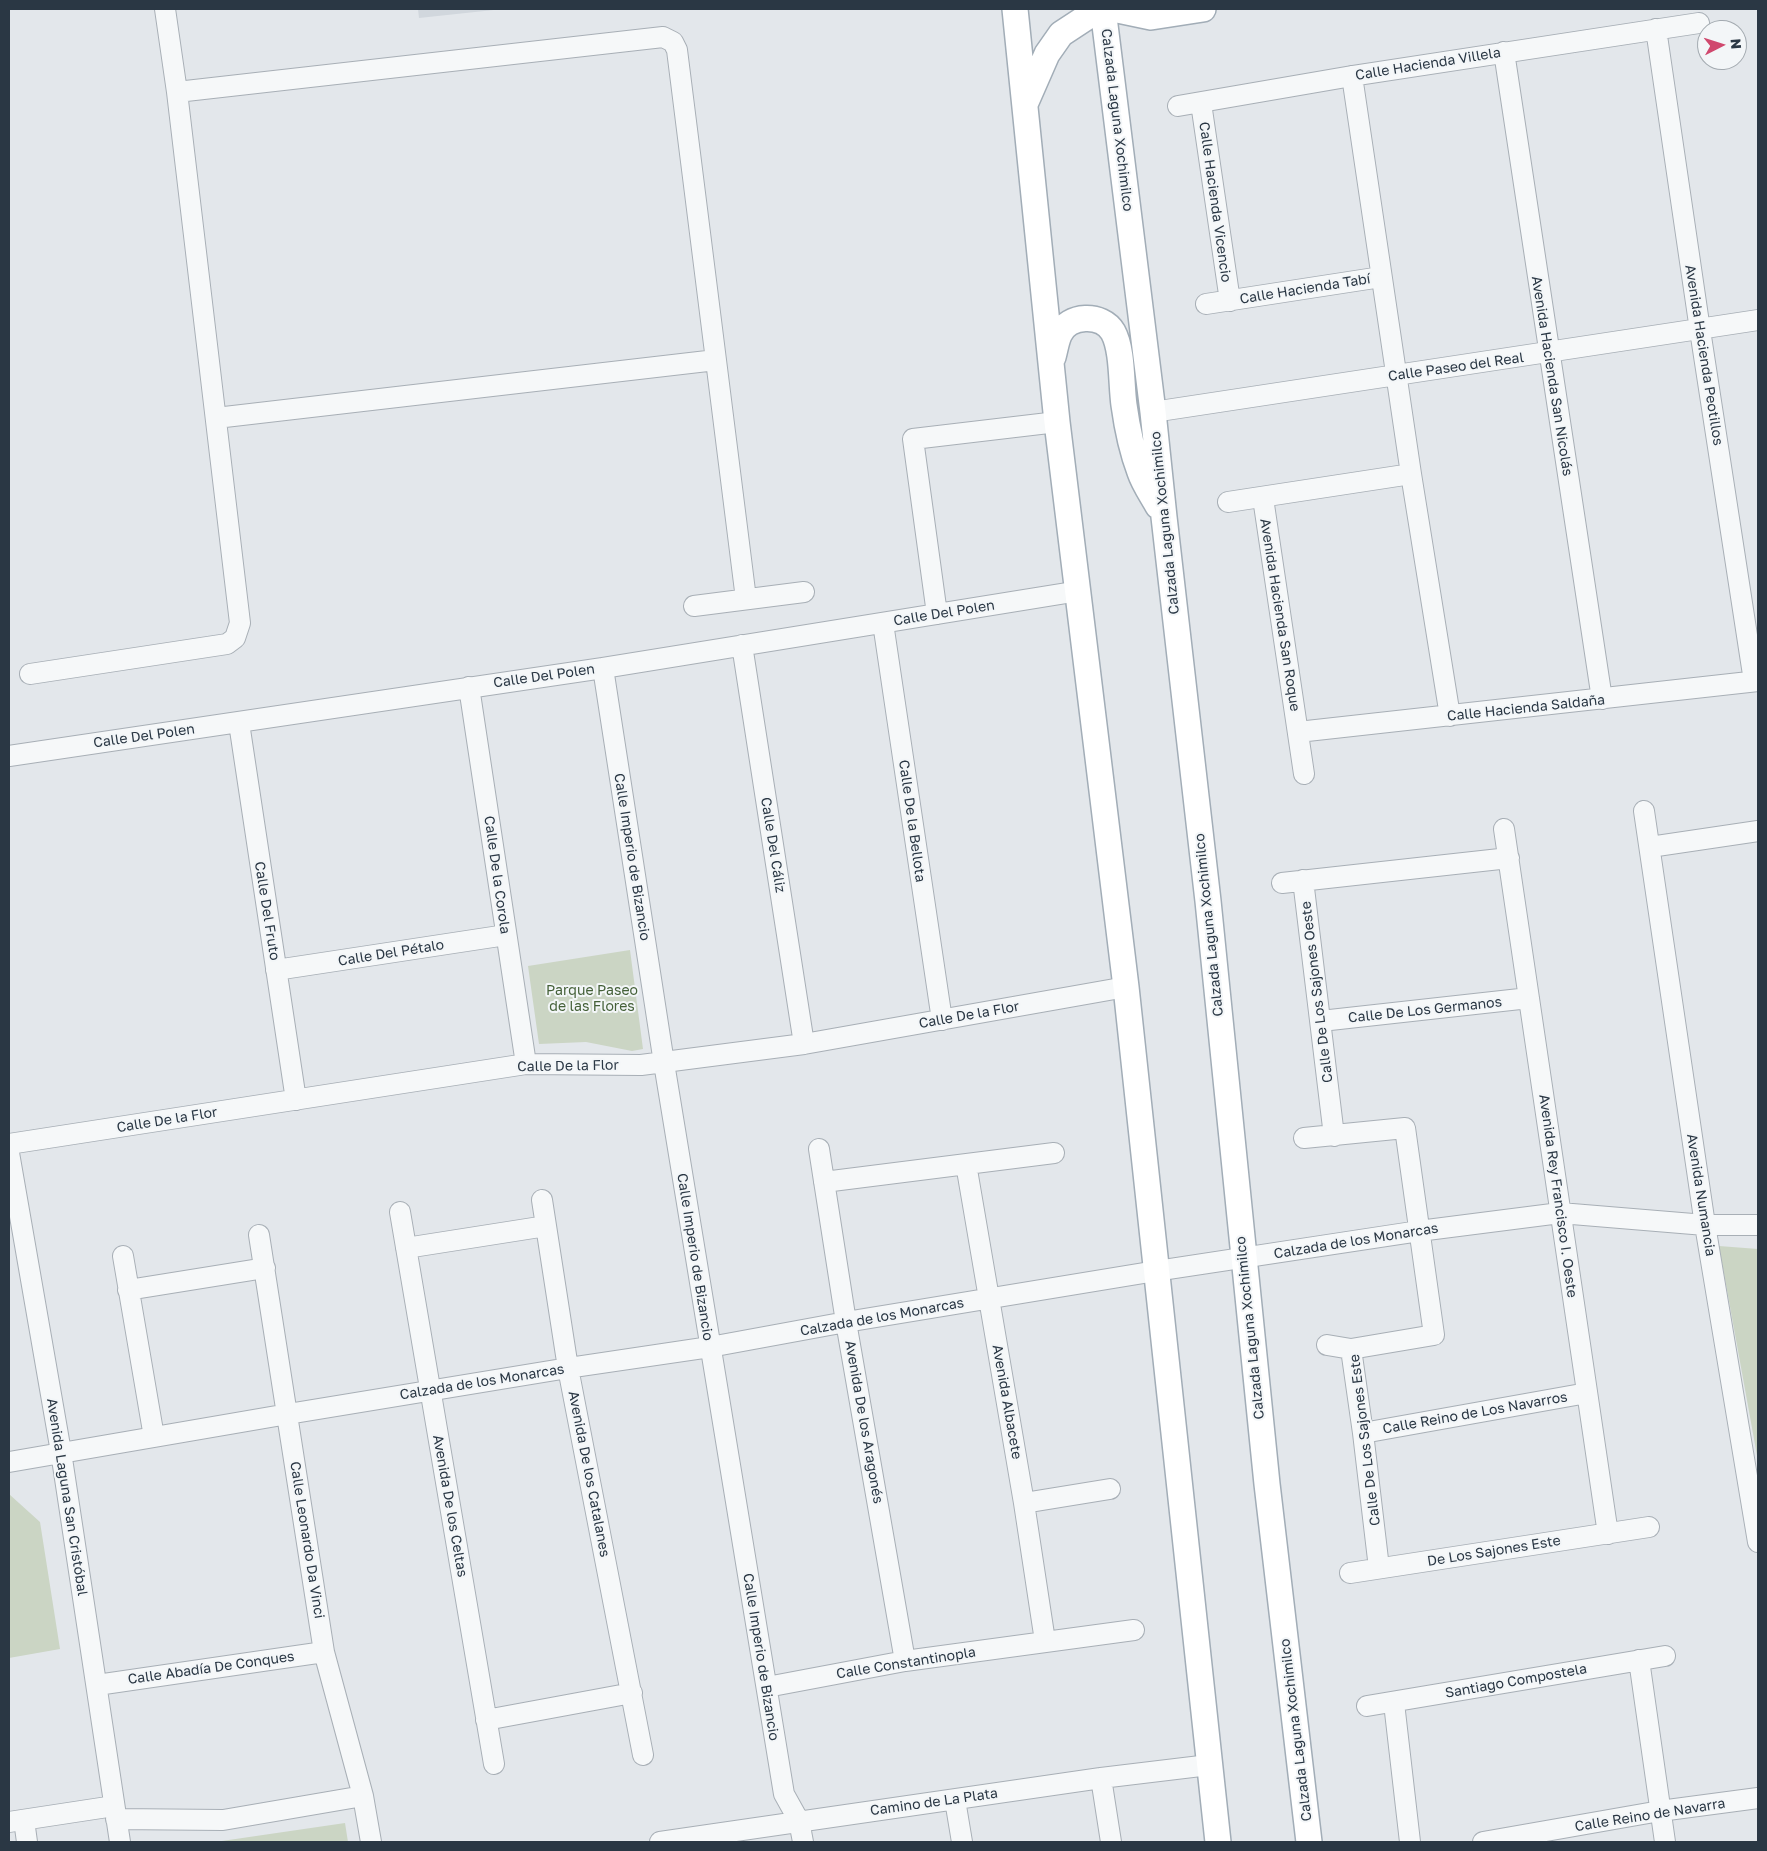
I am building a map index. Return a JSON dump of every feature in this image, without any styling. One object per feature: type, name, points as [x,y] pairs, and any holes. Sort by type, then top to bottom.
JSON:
[{"type":"main road","points":[[1015,9],[1057,422],[1126,987],[1218,1842]]},
{"type":"main road","points":[[1024,106],[1047,54],[1061,34],[1099,9]]},
{"type":"main road","name":"Calzada Laguna Xochimilco","points":[[1103,9],[1153,412],[1208,901],[1267,1484],[1309,1842]]},
{"type":"main road","points":[[1113,9],[1151,17],[1203,9]]},
{"type":"main road","points":[[1052,364],[1059,334],[1070,322],[1086,318],[1103,322],[1113,332],[1118,349],[1124,405],[1131,440],[1140,472],[1164,517]]},
{"type":"street","points":[[30,674],[227,644],[235,638],[240,623],[165,9]]},
{"type":"street","name":"Calle Hacienda Villela","points":[[1178,106],[1352,76],[1697,22]]},
{"type":"street","name":"Avenida Hacienda Peotillos","points":[[1656,29],[1700,330],[1756,681]]},
{"type":"street","points":[[176,92],[662,37],[673,42],[677,50],[746,599]]},
{"type":"street","name":"Avenida Hacienda San Nicolás","points":[[1504,52],[1602,699]]},
{"type":"street","points":[[1352,76],[1411,474],[1450,716]]},
{"type":"street","name":"Calle Hacienda Vicencio","points":[[1201,103],[1230,301]]},
{"type":"street","name":"Calle Hacienda Tabí","points":[[1206,304],[1381,277]]},
{"type":"street","name":"Calle Paseo del Real","points":[[1153,412],[1758,320]]},
{"type":"street","points":[[216,418],[716,360]]},
{"type":"street","points":[[937,614],[913,439],[1057,422]]},
{"type":"street","points":[[1228,502],[1411,474]]},
{"type":"street","name":"Avenida Hacienda San Roque","points":[[1262,498],[1304,774]]},
{"type":"street","name":"Calle Del Polen","points":[[9,756],[603,668],[1079,591]]},
{"type":"street","points":[[694,606],[804,592]]},
{"type":"street","name":"Calle De la Bellota","points":[[883,623],[942,1020]]},
{"type":"street","name":"Calle Del Cáliz","points":[[742,645],[804,1044]]},
{"type":"street","name":"Calle Imperio de Bizancio","points":[[603,668],[664,1062],[784,1794],[799,1822],[803,1842]]},
{"type":"street","name":"Calle Hacienda Saldaña","points":[[1298,732],[1756,681]]},
{"type":"street","name":"Calle De la Corola","points":[[469,687],[526,1064]]},
{"type":"street","name":"Calle Del Fruto","points":[[239,722],[296,1100]]},
{"type":"street","name":"Avenida Numancia","points":[[1644,811],[1705,1225],[1753,1477],[1758,1542]]},
{"type":"street","name":"Avenida Rey Francisco I. Oeste","points":[[1504,830],[1608,1534]]},
{"type":"street","points":[[1650,847],[1758,831]]},
{"type":"street","points":[[1282,883],[1509,858]]},
{"type":"street","name":"Calle De Los Sajones Oeste","points":[[1303,880],[1334,1136]]},
{"type":"street","name":"Calle Del Pétalo","points":[[276,970],[506,935]]},
{"type":"street","name":"Calle De la Flor","points":[[9,1144],[526,1064],[641,1065],[804,1044],[1126,987]]},
{"type":"street","name":"Calle De Los Germanos","points":[[1321,1021],[1529,998]]},
{"type":"street","points":[[1304,1138],[1405,1128],[1419,1231]]},
{"type":"street","name":"Avenida De los Aragonés","points":[[818,1149],[905,1661]]},
{"type":"street","name":"Avenida Laguna San Cristóbal","points":[[9,1153],[61,1452],[120,1842]]},
{"type":"street","points":[[824,1182],[1054,1153]]},
{"type":"street","name":"Avenida Albacete","points":[[966,1164],[1024,1502],[1045,1641]]},
{"type":"street","name":"Avenida De los Catalanes","points":[[542,1200],[568,1368],[643,1755]]},
{"type":"street","name":"Avenida De los Celtas","points":[[400,1212],[494,1764]]},
{"type":"street","name":"Calzada de los Monarcas","points":[[9,1462],[431,1390],[710,1347],[846,1322],[1156,1271],[1419,1231],[1560,1213],[1705,1225],[1758,1225]]},
{"type":"street","points":[[406,1248],[546,1226]]},
{"type":"street","name":"Calle De Los Sajones Este","points":[[1380,1568],[1351,1349],[1434,1335],[1419,1231]]},
{"type":"street","name":"Calle Leonardo Da Vinci","points":[[260,1235],[324,1652],[363,1796],[371,1842]]},
{"type":"street","points":[[123,1256],[154,1437]]},
{"type":"street","points":[[128,1290],[265,1268]]},
{"type":"street","points":[[1326,1345],[1351,1349]]},
{"type":"street","name":"Calle Reino de Los Navarros","points":[[1363,1433],[1587,1393]]},
{"type":"street","points":[[1024,1502],[1110,1489]]},
{"type":"street","name":"De Los Sajones Este","points":[[1350,1573],[1649,1527]]},
{"type":"street","name":"Calle Constantinopla","points":[[767,1688],[905,1661],[1134,1630]]},
{"type":"street","name":"Calle Abadía De Conques","points":[[97,1685],[324,1652]]},
{"type":"street","name":"Santiago Compostela","points":[[1367,1706],[1665,1656]]},
{"type":"street","points":[[1639,1660],[1665,1842]]},
{"type":"street","points":[[486,1720],[632,1693]]},
{"type":"street","points":[[1394,1702],[1410,1842]]},
{"type":"street","name":"Camino de La Plata","points":[[660,1842],[1101,1778],[1209,1765]]},
{"type":"street","points":[[1101,1778],[1110,1842]]},
{"type":"street","points":[[27,1842],[16,1821],[115,1813],[223,1820],[363,1796]]},
{"type":"street","name":"Calle Reino de Navarra","points":[[1483,1842],[1660,1811],[1758,1798]]},
{"type":"street","points":[[956,1800],[962,1842]]},
{"type":"shaded area","points":[[418,9],[503,9],[419,18]]},
{"type":"green space","name":"Parque Paseo de las Flores","points":[[630,950],[643,1049],[632,1051],[586,1042],[539,1044],[528,966]]},
{"type":"green space","points":[[1719,1246],[1758,1249],[1758,1461]]},
{"type":"green space","points":[[9,1494],[40,1522],[60,1649],[9,1658]]},
{"type":"green space","points":[[345,1823],[348,1842],[215,1842]]}]
